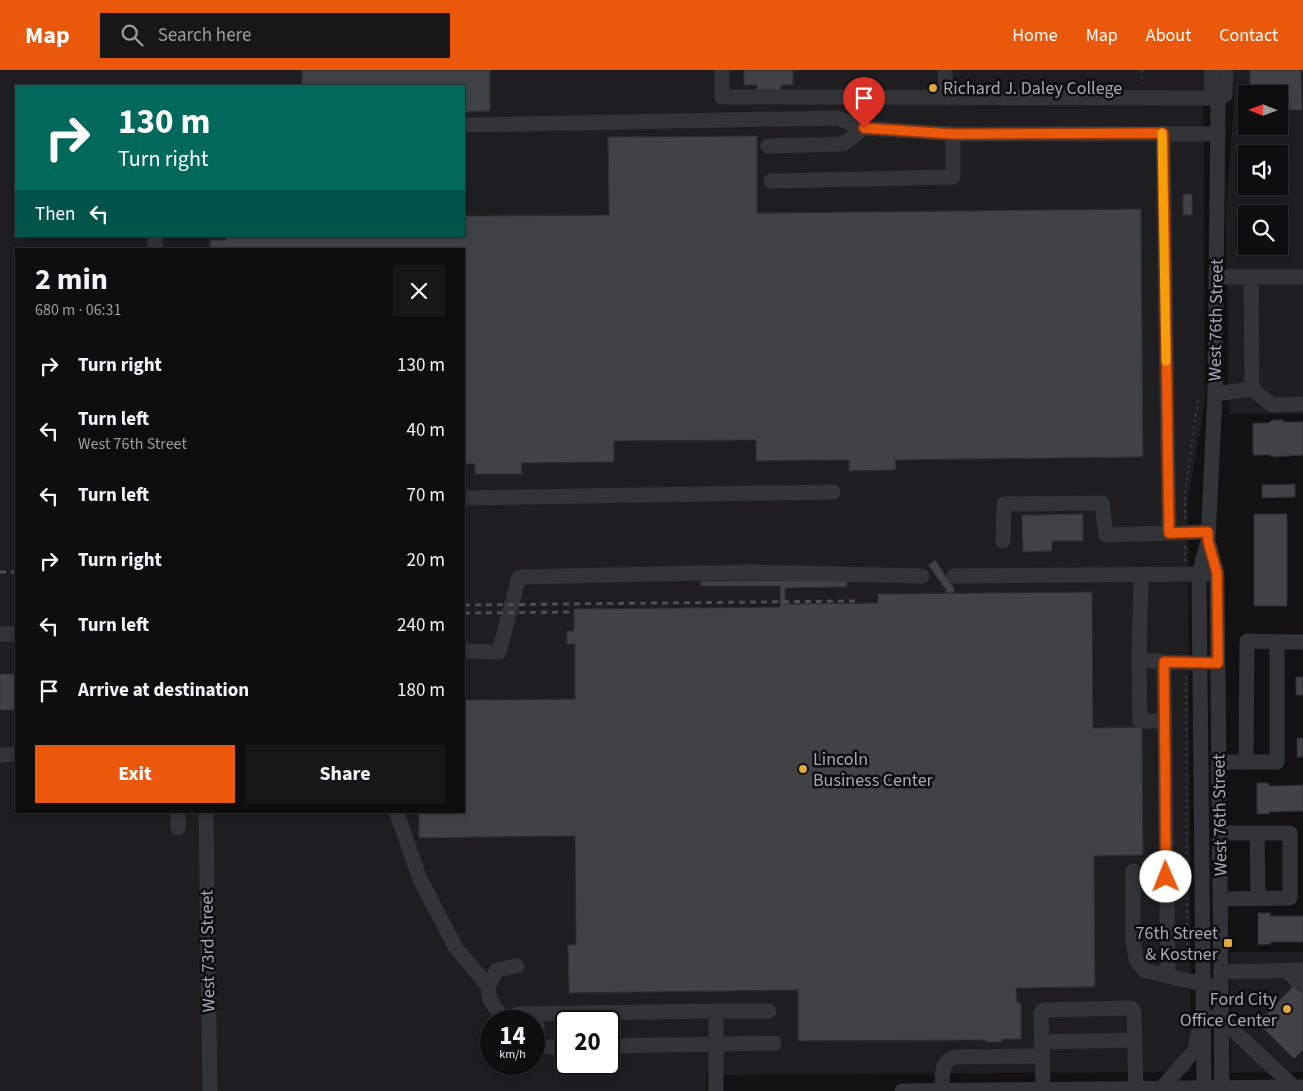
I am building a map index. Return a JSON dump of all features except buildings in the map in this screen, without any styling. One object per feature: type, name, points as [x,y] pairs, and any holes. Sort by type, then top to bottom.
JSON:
[{"type":"street","points":[[722,70],[722,96],[1218,98]]},
{"type":"street","points":[[945,70],[946,98]]},
{"type":"street","name":"West 76th Street","points":[[1210,70],[1211,90],[1218,98],[1215,394],[1208,537],[1217,573],[1222,1089]]},
{"type":"street","name":"West 76th Street","points":[[1218,98],[1225,95],[1226,70]]},
{"type":"street","points":[[465,125],[836,118],[864,128],[953,134],[1218,134]]},
{"type":"street","points":[[768,146],[843,144],[864,128]]},
{"type":"street","points":[[1163,133],[1169,533]]},
{"type":"street","points":[[771,181],[953,177],[953,134]]},
{"type":"street","points":[[1216,277],[1303,277]]},
{"type":"street","points":[[1251,277],[1252,389]]},
{"type":"street","points":[[1215,394],[1252,389],[1272,405],[1303,404]]},
{"type":"street","points":[[465,498],[833,492]]},
{"type":"street","points":[[1004,541],[1004,504],[1102,503],[1106,535],[1185,533],[1208,537]]},
{"type":"street","name":"West 76th Street","points":[[1204,1090],[1192,574],[1208,537]]},
{"type":"street","points":[[465,651],[499,652],[519,577],[749,572],[922,576]]},
{"type":"street","points":[[954,576],[1217,573]]},
{"type":"street","points":[[1141,575],[1138,660],[1140,721],[1164,721]]},
{"type":"street","points":[[0,634],[15,634]]},
{"type":"street","points":[[1246,762],[1247,641],[1303,642]]},
{"type":"street","points":[[1219,762],[1277,762],[1277,642]]},
{"type":"street","points":[[1138,660],[1218,663]]},
{"type":"street","points":[[1164,662],[1168,976]]},
{"type":"street","points":[[0,755],[15,754]]},
{"type":"street","points":[[178,813],[178,828]]},
{"type":"street","name":"West 73rd Street","points":[[206,813],[210,1091]]},
{"type":"street","points":[[397,813],[420,879],[456,948],[488,986],[490,1000],[502,1010]]},
{"type":"street","points":[[1257,833],[1258,898]]},
{"type":"street","points":[[1220,899],[1290,898],[1290,833],[1228,834]]},
{"type":"street","points":[[1133,871],[1133,941],[1136,959],[1144,970],[1203,983],[1221,990]]},
{"type":"street","points":[[488,986],[497,970],[517,966]]},
{"type":"street","points":[[1221,972],[1303,970]]},
{"type":"street","points":[[1287,971],[1303,986]]},
{"type":"street","points":[[1203,1002],[1299,1087]]},
{"type":"street","points":[[1163,1090],[1195,1050],[1203,1002]]},
{"type":"street","points":[[1043,1090],[1041,1013],[1043,1010],[1131,1008],[1134,1012],[1136,1089]]},
{"type":"street","points":[[716,1011],[716,1091]]},
{"type":"street","points":[[545,1014],[769,1011]]},
{"type":"street","points":[[942,1091],[943,1068],[947,1060],[955,1056],[1134,1040]]},
{"type":"street","points":[[620,1046],[774,1043]]},
{"type":"street","points":[[902,1091],[1204,1090],[1299,1087]]},
{"type":"path","points":[[1142,70],[1142,87]]},
{"type":"path","points":[[1192,574],[1185,533],[1185,492],[1198,400]]},
{"type":"path","points":[[1187,961],[1193,662]]},
{"type":"shaded area","points":[[0,70],[1203,70],[1205,403],[1188,499],[1191,1072],[706,1075],[706,1091],[0,1091]]},
{"type":"shaded area","points":[[1234,70],[1303,70],[1303,414],[1229,414],[1226,211],[1233,117]]},
{"type":"shaded area","points":[[1230,952],[1303,952],[1303,1072],[1231,1073]]},
{"type":"railway","points":[[0,572],[15,572]]},
{"type":"railway","points":[[465,605],[855,601]]},
{"type":"railway","points":[[465,613],[570,612]]},
{"type":"slow traffic","points":[[1162,133],[1166,361]]},
{"type":"place","name":"Richard J. Daley College","points":[[933,88]]},
{"type":"place","name":"Lincoln Business Center","points":[[803,769]]},
{"type":"place","name":"76th Street & Kostner","points":[[1228,943]]},
{"type":"place","name":"Ford City Office Center","points":[[1287,1009]]},
{"type":"route","points":[[864,128],[953,134],[1163,133],[1169,533],[1208,532],[1208,541],[1217,573],[1218,657],[1218,663],[1164,662],[1166,877]]}]
